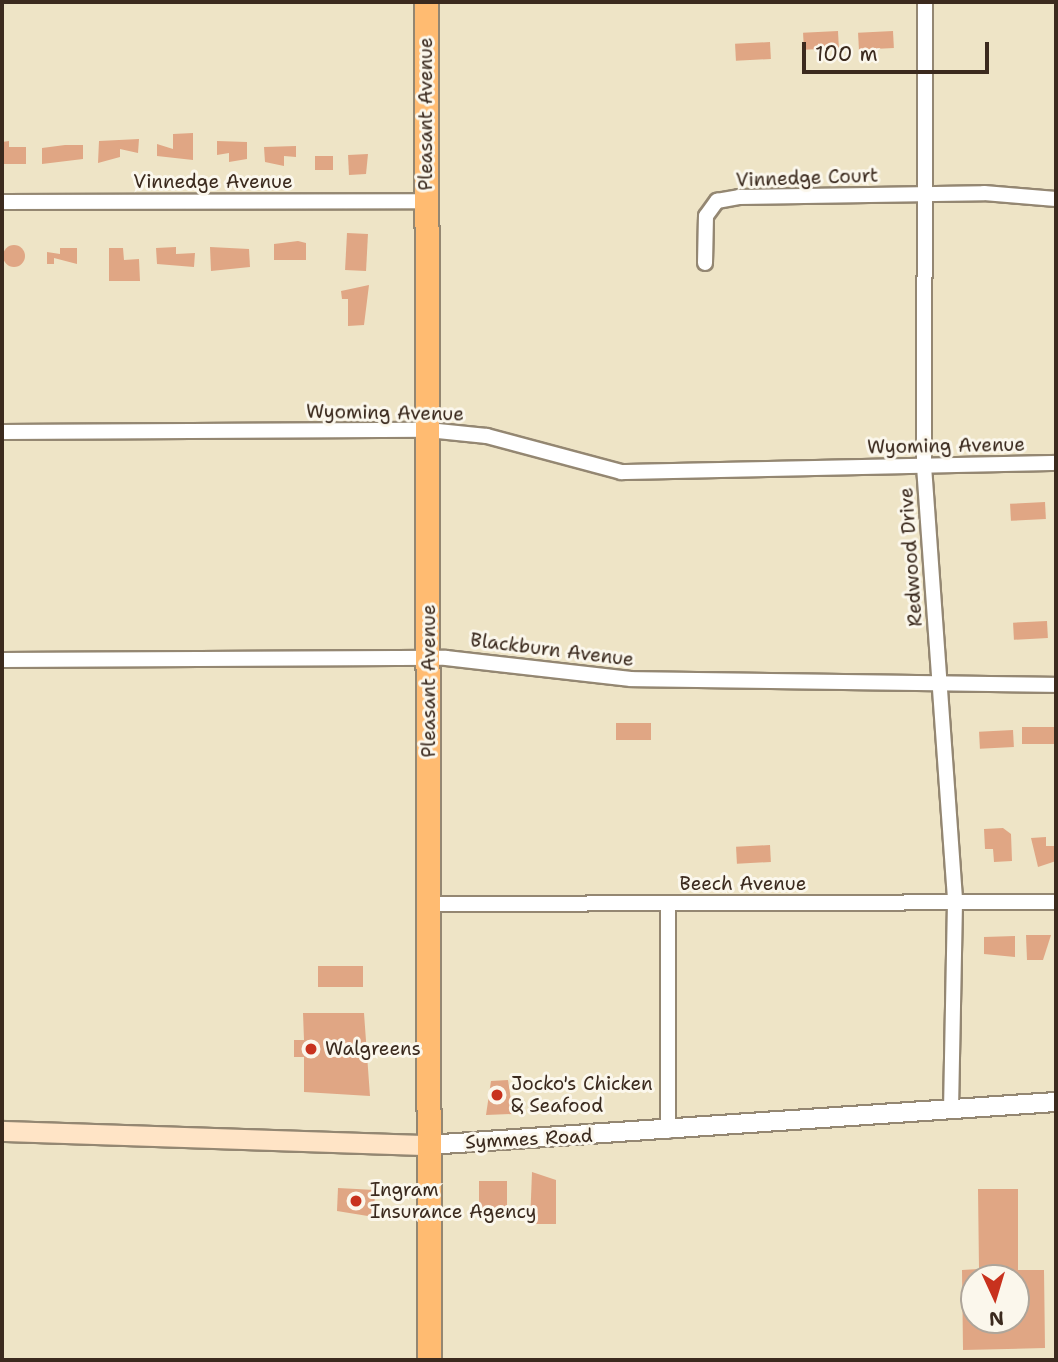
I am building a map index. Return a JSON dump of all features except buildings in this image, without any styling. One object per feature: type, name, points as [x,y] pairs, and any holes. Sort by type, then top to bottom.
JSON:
[{"type":"main road","name":"Pleasant Avenue","points":[[426,2],[429,1360]]},
{"type":"main road","name":"Symmes Road","points":[[2,1131],[428,1145]]},
{"type":"street","name":"Redwood Drive","points":[[925,2],[922,194],[924,466],[955,902],[951,1109]]},
{"type":"street","points":[[922,194],[1056,199]]},
{"type":"street","name":"Vinnedge Court","points":[[705,263],[706,216],[717,201],[922,194]]},
{"type":"street","name":"Vinnedge Avenue","points":[[2,202],[425,201]]},
{"type":"street","name":"Wyoming Avenue","points":[[2,432],[428,430],[487,436],[621,472],[1056,463]]},
{"type":"street","name":"Blackburn Avenue","points":[[2,660],[429,659],[631,679],[940,689],[1056,685]]},
{"type":"street","name":"Beech Avenue","points":[[430,904],[1056,902]]},
{"type":"street","points":[[668,904],[668,1131]]},
{"type":"street","name":"Symmes Road","points":[[428,1145],[668,1131],[1056,1102]]},
{"type":"place","name":"Walgreens","points":[[311,1049]]},
{"type":"place","name":"Jocko's Chicken & Seafood","points":[[497,1095]]},
{"type":"place","name":"Ingram Insurance Agency","points":[[356,1201]]}]
